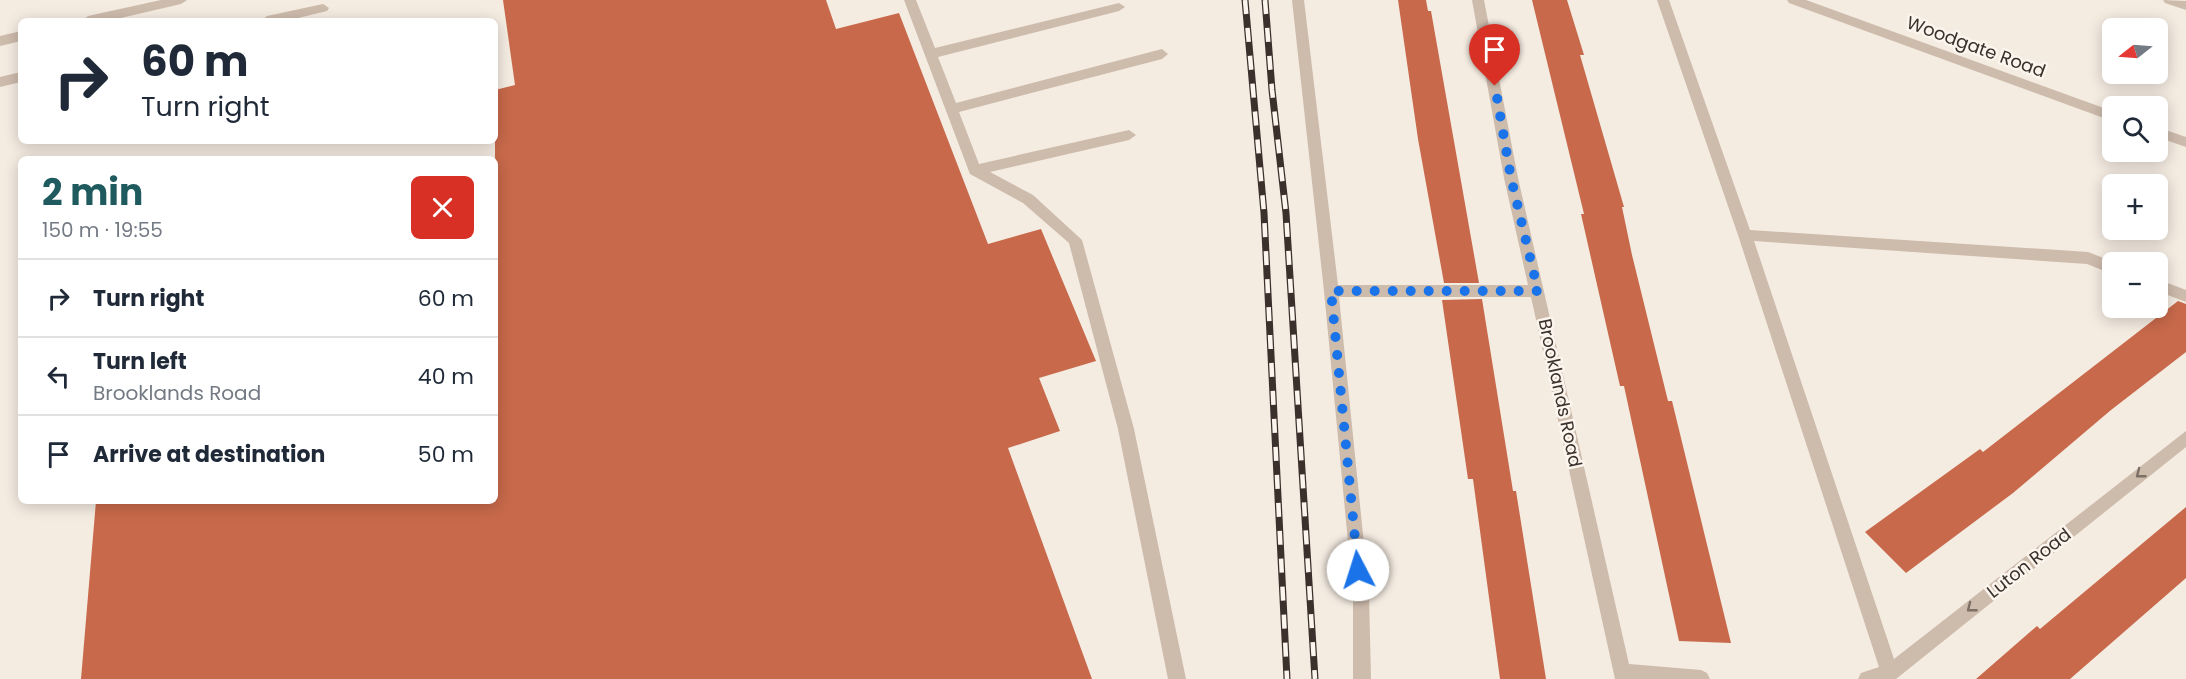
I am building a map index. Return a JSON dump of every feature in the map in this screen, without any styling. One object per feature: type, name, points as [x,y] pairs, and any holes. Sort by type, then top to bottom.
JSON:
[{"type":"street","points":[[101,18],[181,0]]},
{"type":"street","points":[[910,0],[975,170],[1028,200],[1075,240],[1126,429],[1177,679]]},
{"type":"street","points":[[1298,0],[1331,291],[1361,594],[1362,679]]},
{"type":"street","name":"Brooklands Road","points":[[1478,0],[1511,178],[1624,675]]},
{"type":"street","points":[[1663,0],[1745,235],[1890,673]]},
{"type":"street","name":"Woodgate Road","points":[[1793,0],[2102,112]]},
{"type":"street","points":[[2169,0],[2186,6]]},
{"type":"street","points":[[931,54],[1119,7]]},
{"type":"street","points":[[282,18],[323,10]]},
{"type":"street","points":[[0,41],[18,37]]},
{"type":"street","points":[[952,109],[1162,54]]},
{"type":"street","points":[[0,82],[18,78]]},
{"type":"street","points":[[975,170],[1129,135]]},
{"type":"street","points":[[2168,136],[2186,142]]},
{"type":"street","points":[[1745,235],[2088,258],[2102,264]]},
{"type":"street","points":[[2168,289],[2186,296]]},
{"type":"street","points":[[1331,291],[1538,291]]},
{"type":"street","name":"Luton Road","points":[[1867,679],[1890,673],[2186,438]]},
{"type":"street","points":[[1624,675],[1701,679]]},
{"type":"building","points":[[503,0],[826,0],[836,29],[899,13],[988,244],[1041,229],[1096,361],[1039,378],[1060,431],[1008,448],[1092,679],[81,679],[96,504],[498,504],[498,156],[495,156],[495,144],[498,144],[498,89],[515,85]]},
{"type":"building","points":[[1398,0],[1426,0],[1428,11],[1431,11],[1479,283],[1444,283],[1418,139]]},
{"type":"building","points":[[1532,0],[1567,0],[1584,55],[1580,55],[1624,207],[1622,207],[1632,255],[1668,401],[1672,401],[1731,643],[1679,641],[1624,386],[1620,386],[1581,214],[1584,214]]},
{"type":"building","points":[[1482,299],[1546,679],[1500,679],[1473,479],[1468,479],[1442,300]]},
{"type":"building","points":[[2178,301],[2186,304],[2186,352],[2111,410],[2013,493],[1906,573],[1865,532],[1980,449],[1983,452],[2156,318],[2168,318],[2168,309]]},
{"type":"building","points":[[2186,507],[2186,578],[2070,679],[1976,679],[2037,626],[2040,629]]},
{"type":"railway","points":[[1245,0],[1264,213],[1287,679]]},
{"type":"railway","points":[[1265,0],[1272,90],[1286,213],[1315,679]]},
{"type":"route","points":[[1358,570],[1331,291],[1538,291],[1511,178],[1495,86]]}]
